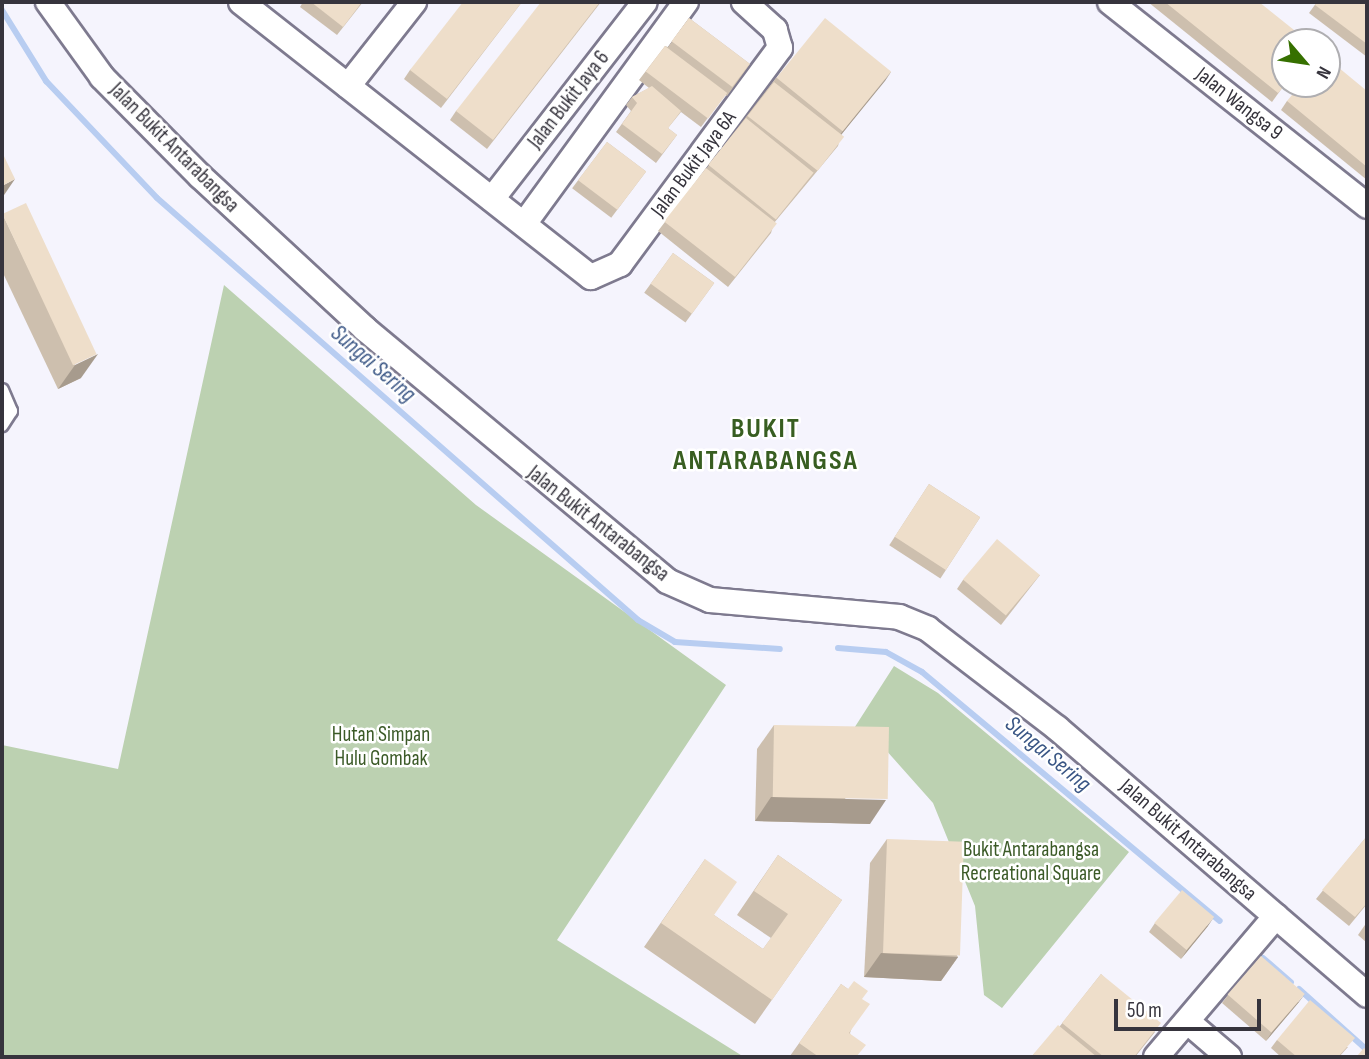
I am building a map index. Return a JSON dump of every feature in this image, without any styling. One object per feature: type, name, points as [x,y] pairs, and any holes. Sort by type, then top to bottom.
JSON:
[{"type":"street","name":"Jalan Bukit Antarabangsa","points":[[48,2],[102,77],[200,176],[365,329],[667,581],[710,600],[899,617],[928,629],[1057,728],[1367,995]]},
{"type":"street","points":[[241,2],[524,224],[686,2]]},
{"type":"street","points":[[348,86],[414,2]]},
{"type":"street","name":"Jalan Bukit Jaya 6","points":[[492,199],[645,2]]},
{"type":"street","name":"Jalan Bukit Jaya 6A","points":[[524,224],[591,276],[620,264],[780,48],[780,37],[744,2]]},
{"type":"street","name":"Jalan Wangsa 9","points":[[1110,2],[1367,206]]},
{"type":"street","points":[[1156,1057],[1276,916]]},
{"type":"street","points":[[1188,1022],[1229,1057]]},
{"type":"lane","points":[[2,390],[11,411],[2,425]]},
{"type":"green space","name":"Hutan Simpan Hulu Gombak","points":[[224,285],[476,505],[726,685],[557,940],[744,1057],[2,1057],[2,745],[118,769]]},
{"type":"green space","name":"Bukit Antarabangsa Recreational Square","points":[[894,666],[938,693],[1129,852],[1002,1008],[984,995],[975,906],[933,803],[877,740],[851,733]]},
{"type":"building","points":[[311,2],[362,2],[343,27]]},
{"type":"building","points":[[463,2],[522,2],[447,99],[410,70]]},
{"type":"building","points":[[541,2],[600,2],[493,140],[456,111]]},
{"type":"building","points":[[1165,2],[1259,2],[1292,28],[1271,28],[1271,87]]},
{"type":"building","points":[[1317,2],[1367,2],[1367,44],[1315,5]]},
{"type":"building","points":[[689,18],[750,64],[732,87],[672,41]]},
{"type":"building","points":[[825,18],[891,71],[843,131],[777,78]]},
{"type":"building","points":[[665,46],[727,93],[708,118],[646,72]]},
{"type":"building","points":[[1341,70],[1367,91],[1367,167],[1287,101],[1289,98],[1341,98]]},
{"type":"building","points":[[774,82],[844,137],[818,171],[748,116]]},
{"type":"building","points":[[652,86],[681,111],[668,128],[677,135],[662,154],[622,124],[637,103],[632,97]]},
{"type":"building","points":[[746,118],[814,173],[776,219],[708,165]]},
{"type":"building","points":[[607,142],[646,171],[617,210],[578,180]]},
{"type":"building","points":[[2,152],[15,179],[2,186]]},
{"type":"building","points":[[706,168],[777,223],[735,277],[664,222]]},
{"type":"building","points":[[26,203],[97,354],[73,365],[2,214]]},
{"type":"building","points":[[673,253],[714,283],[692,314],[651,284]]},
{"type":"building","points":[[929,484],[980,517],[946,570],[895,537]]},
{"type":"building","points":[[997,539],[1040,575],[1006,616],[963,580]]},
{"type":"building","points":[[774,725],[889,727],[888,799],[773,797]]},
{"type":"building","points":[[1367,836],[1367,903],[1355,917],[1322,890]]},
{"type":"building","points":[[887,839],[964,842],[960,956],[883,953]]},
{"type":"building","points":[[778,855],[842,900],[772,1000],[661,923],[705,859],[737,882],[714,915],[763,949],[788,914],[754,891]]},
{"type":"building","points":[[1182,890],[1214,917],[1187,950],[1154,923]]},
{"type":"building","points":[[1261,956],[1305,994],[1271,1033],[1228,994]]},
{"type":"building","points":[[1101,974],[1161,1023],[1134,1057],[1104,1057],[1062,1023]]},
{"type":"building","points":[[854,981],[868,991],[862,999],[870,1004],[849,1033],[866,1045],[856,1057],[819,1057],[799,1043],[841,984],[848,989]]},
{"type":"building","points":[[1310,1000],[1355,1038],[1338,1057],[1297,1057],[1277,1040]]},
{"type":"building","points":[[1058,1025],[1097,1057],[1031,1057]]},
{"type":"building","points":[[1364,1048],[1367,1057],[1356,1057]]},
{"type":"waterway","name":"Sungai Sering","points":[[2,10],[46,81],[157,198],[638,620],[675,642],[780,649]]},
{"type":"waterway","name":"Sungai Sering","points":[[838,648],[886,652],[922,672],[1220,921]]},
{"type":"waterway","name":"Sungai Sering","points":[[1263,958],[1291,982]]},
{"type":"waterway","name":"Sungai Sering","points":[[1299,989],[1367,1050]]},
{"type":"district","name":"BUKIT ANTARABANGSA","points":[[766,445]]}]
